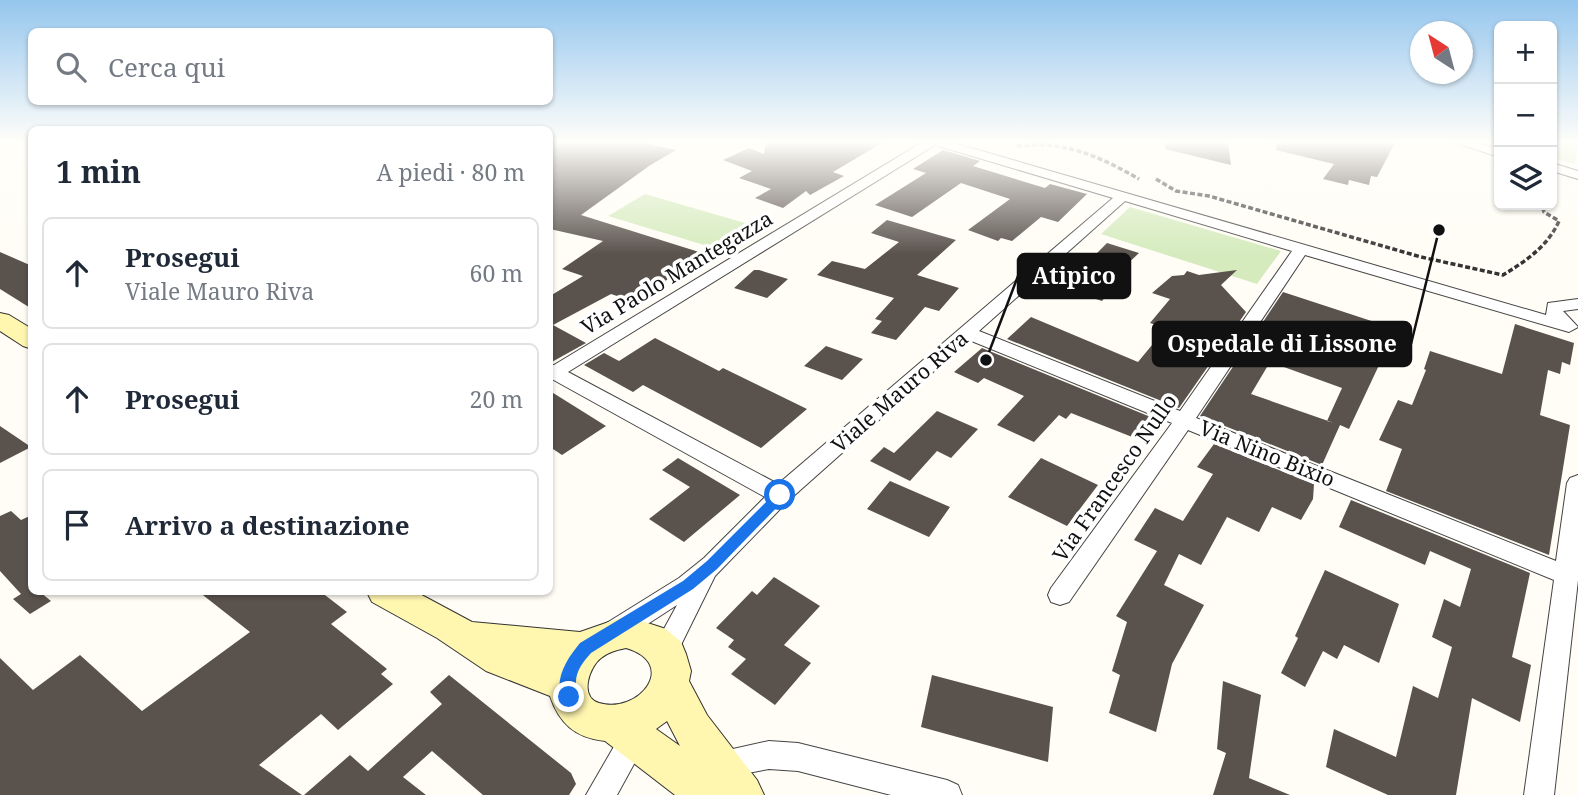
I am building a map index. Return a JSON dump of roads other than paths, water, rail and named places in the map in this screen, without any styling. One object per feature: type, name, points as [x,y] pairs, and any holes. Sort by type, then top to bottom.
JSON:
[{"type":"street","name":"Via Paolo Mantegazza","points":[[553,371],[869,180]]},
{"type":"street","points":[[1068,180],[1500,305],[1573,329]]},
{"type":"street","name":"Viale Mauro Riva","points":[[597,642],[688,585],[712,565],[780,495],[1123,196]]},
{"type":"street","name":"Via Francesco Nullo","points":[[1060,595],[1303,248]]},
{"type":"street","points":[[1500,305],[1554,307],[1560,304],[1578,304]]},
{"type":"street","points":[[1554,307],[1555,316],[1573,329]]},
{"type":"street","points":[[0,320],[28,338]]},
{"type":"street","name":"Via Nino Bixio","points":[[968,333],[1566,575]]},
{"type":"street","points":[[553,373],[780,495]]},
{"type":"street","points":[[1539,795],[1578,483]]},
{"type":"street","name":"Viale Mauro Riva","points":[[601,795],[712,565]]},
{"type":"street","points":[[390,595],[500,659],[553,677],[568,686]]},
{"type":"street","points":[[464,636],[563,648],[597,642],[626,632],[643,634],[647,702],[684,774],[721,785],[769,755],[798,757],[947,795]]},
{"type":"street","points":[[597,642],[574,662],[568,686],[569,697],[577,711],[589,719],[647,702],[680,710],[721,785]]},
{"type":"place","name":"Ospedale di Lissone","points":[[1439,230]]},
{"type":"place","name":"Atipico","points":[[986,360]]}]
